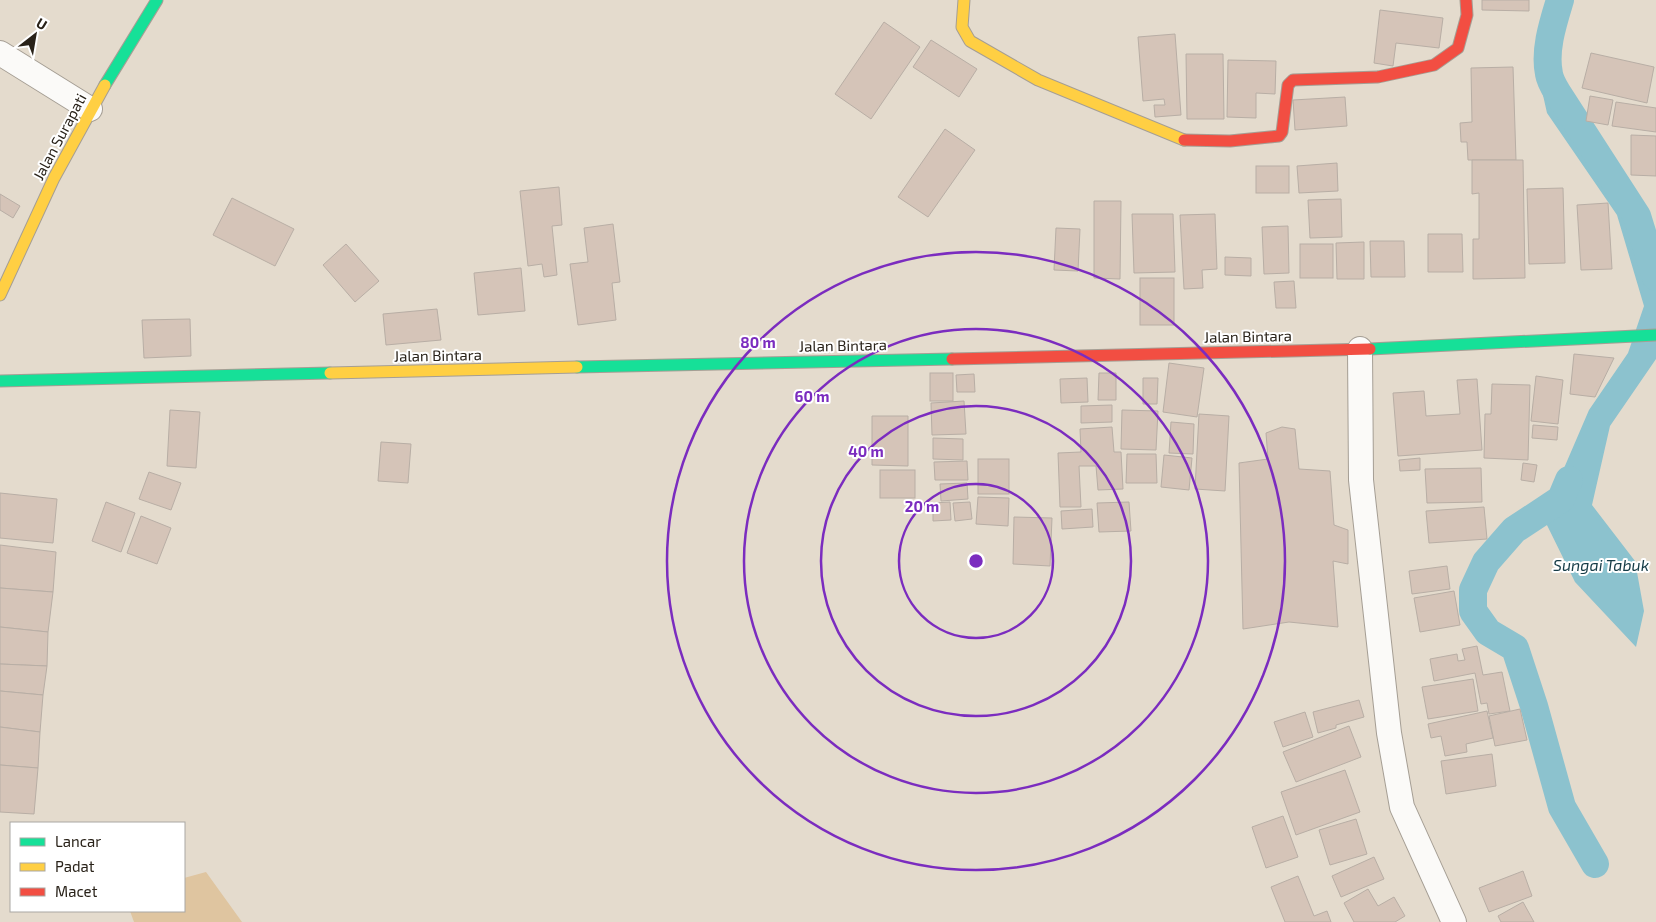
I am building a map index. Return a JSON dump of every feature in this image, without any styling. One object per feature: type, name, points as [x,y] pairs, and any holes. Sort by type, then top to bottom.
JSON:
[{"type":"street","name":"Jalan Surapati","points":[[0,294],[30,225],[90,110],[144,25],[157,0]]},
{"type":"street","points":[[964,0],[962,27],[970,41],[1038,80],[1181,140],[1230,140],[1279,136],[1282,132],[1288,86],[1293,80],[1378,77],[1434,65],[1458,48],[1467,15],[1466,0]]},
{"type":"street","points":[[0,53],[90,110]]},
{"type":"street","name":"Jalan Bintara","points":[[0,381],[1360,349],[1656,335]]},
{"type":"street","points":[[1360,349],[1361,480],[1389,733],[1402,808],[1454,922]]},
{"type":"shaded area","points":[[206,872],[242,922],[134,922],[130,912],[185,912],[185,878]]},
{"type":"water","name":"Sungai Tabuk","points":[[1548,0],[1572,0],[1558,47],[1561,109],[1598,153],[1634,219],[1656,279],[1656,359],[1610,426],[1592,505],[1635,561],[1644,611],[1636,647],[1575,582],[1543,517],[1589,410],[1628,353],[1644,306],[1617,215],[1547,113],[1534,55]]},
{"type":"building","points":[[1482,0],[1529,0],[1529,11],[1482,10]]},
{"type":"building","points":[[1380,10],[1443,18],[1439,48],[1396,43],[1393,66],[1374,63]]},
{"type":"building","points":[[884,22],[920,47],[871,119],[835,94]]},
{"type":"building","points":[[1175,34],[1181,115],[1155,117],[1154,105],[1165,105],[1164,99],[1143,101],[1138,37]]},
{"type":"building","points":[[931,40],[977,69],[959,97],[913,67]]},
{"type":"building","points":[[1591,53],[1654,67],[1647,103],[1582,88]]},
{"type":"building","points":[[1186,54],[1223,54],[1224,119],[1187,119]]},
{"type":"building","points":[[1228,60],[1276,61],[1275,94],[1256,93],[1256,118],[1227,117]]},
{"type":"building","points":[[1513,67],[1516,160],[1468,160],[1467,142],[1461,142],[1460,123],[1472,122],[1471,68]]},
{"type":"building","points":[[1590,96],[1613,100],[1608,125],[1586,121]]},
{"type":"building","points":[[1345,97],[1347,126],[1295,130],[1293,100]]},
{"type":"building","points":[[1616,102],[1656,108],[1656,132],[1612,126]]},
{"type":"building","points":[[945,129],[975,150],[928,217],[898,197]]},
{"type":"building","points":[[1631,135],[1656,136],[1656,176],[1631,175]]},
{"type":"building","points":[[1472,160],[1523,160],[1525,278],[1473,279],[1473,239],[1479,239],[1479,193],[1472,194]]},
{"type":"building","points":[[1337,163],[1338,191],[1299,193],[1297,166]]},
{"type":"building","points":[[1256,166],[1289,166],[1289,193],[1256,193]]},
{"type":"building","points":[[559,187],[562,225],[552,226],[557,275],[544,277],[542,264],[528,266],[520,191]]},
{"type":"building","points":[[1563,188],[1565,263],[1529,264],[1527,189]]},
{"type":"building","points":[[0,194],[20,206],[13,218],[0,210]]},
{"type":"building","points":[[232,198],[294,229],[275,266],[213,235]]},
{"type":"building","points":[[1341,199],[1342,237],[1310,238],[1308,200]]},
{"type":"building","points":[[1094,201],[1121,201],[1120,279],[1094,278]]},
{"type":"building","points":[[1608,203],[1612,269],[1581,270],[1577,205]]},
{"type":"building","points":[[1132,214],[1173,214],[1175,272],[1134,273]]},
{"type":"building","points":[[1215,214],[1217,269],[1202,270],[1203,288],[1184,289],[1180,215]]},
{"type":"building","points":[[613,224],[620,282],[612,283],[616,320],[578,325],[570,264],[588,262],[584,228]]},
{"type":"building","points":[[1288,226],[1289,273],[1264,274],[1262,227]]},
{"type":"building","points":[[1056,228],[1080,229],[1078,271],[1054,270]]},
{"type":"building","points":[[1428,234],[1462,234],[1463,272],[1428,272]]},
{"type":"building","points":[[1370,241],[1404,241],[1405,277],[1371,277]]},
{"type":"building","points":[[1364,242],[1364,279],[1337,279],[1336,243]]},
{"type":"building","points":[[346,244],[379,281],[355,302],[323,265]]},
{"type":"building","points":[[1300,244],[1333,244],[1333,278],[1300,278]]},
{"type":"building","points":[[1225,257],[1251,258],[1251,276],[1225,275]]},
{"type":"building","points":[[521,268],[525,311],[478,315],[474,273]]},
{"type":"building","points":[[1140,278],[1174,278],[1174,325],[1140,325]]},
{"type":"building","points":[[1294,281],[1296,308],[1276,308],[1274,282]]},
{"type":"building","points":[[437,309],[441,340],[386,345],[383,314]]},
{"type":"building","points":[[190,319],[191,356],[144,358],[142,320]]},
{"type":"building","points":[[1574,354],[1614,358],[1595,397],[1570,394]]},
{"type":"building","points":[[1169,363],[1204,368],[1197,417],[1163,412]]},
{"type":"building","points":[[930,373],[953,373],[953,401],[930,401]]},
{"type":"building","points":[[1099,373],[1116,373],[1116,400],[1098,400]]},
{"type":"building","points":[[974,374],[975,392],[957,392],[956,375]]},
{"type":"building","points":[[1536,376],[1563,380],[1558,424],[1531,421]]},
{"type":"building","points":[[1087,378],[1088,402],[1061,403],[1060,379]]},
{"type":"building","points":[[1143,378],[1158,378],[1157,404],[1143,404]]},
{"type":"building","points":[[1477,379],[1482,450],[1398,456],[1393,393],[1424,391],[1426,416],[1460,414],[1457,380]]},
{"type":"building","points":[[1492,384],[1530,385],[1528,460],[1484,458],[1485,414],[1491,414]]},
{"type":"building","points":[[964,401],[966,434],[932,435],[931,403]]},
{"type":"building","points":[[1112,405],[1112,422],[1081,423],[1081,406]]},
{"type":"building","points":[[170,410],[200,412],[196,468],[167,466]]},
{"type":"building","points":[[1122,410],[1158,411],[1156,450],[1121,449]]},
{"type":"building","points":[[1199,414],[1229,416],[1225,491],[1195,489]]},
{"type":"building","points":[[872,416],[908,416],[908,466],[872,465]]},
{"type":"building","points":[[1171,422],[1194,424],[1193,454],[1169,453]]},
{"type":"building","points":[[1533,425],[1558,427],[1557,440],[1532,438]]},
{"type":"building","points":[[1112,427],[1114,452],[1121,452],[1123,489],[1098,490],[1096,466],[1079,466],[1081,507],[1060,507],[1058,453],[1081,452],[1080,429]]},
{"type":"building","points":[[1282,427],[1295,429],[1299,469],[1330,471],[1334,525],[1348,530],[1348,564],[1333,561],[1338,627],[1289,622],[1243,629],[1239,463],[1268,459],[1266,433]]},
{"type":"building","points":[[933,438],[963,439],[963,460],[933,459]]},
{"type":"building","points":[[381,442],[411,444],[408,483],[378,481]]},
{"type":"building","points":[[1127,454],[1156,454],[1157,483],[1126,483]]},
{"type":"building","points":[[1164,455],[1192,458],[1189,490],[1161,487]]},
{"type":"building","points":[[1420,458],[1420,470],[1400,471],[1399,460]]},
{"type":"building","points":[[978,459],[1009,459],[1009,494],[978,494]]},
{"type":"building","points":[[967,461],[968,480],[935,480],[934,462]]},
{"type":"building","points":[[1523,463],[1537,465],[1534,482],[1521,480]]},
{"type":"building","points":[[1481,468],[1482,502],[1427,503],[1425,469]]},
{"type":"building","points":[[880,470],[915,470],[915,498],[880,498]]},
{"type":"building","points":[[149,472],[181,483],[171,510],[139,499]]},
{"type":"building","points":[[967,483],[968,499],[941,501],[940,484]]},
{"type":"building","points":[[0,493],[57,499],[53,543],[0,538]]},
{"type":"building","points":[[978,497],[1009,498],[1008,526],[976,524]]},
{"type":"building","points":[[106,502],[135,513],[121,552],[92,541]]},
{"type":"building","points":[[950,502],[951,520],[933,521],[933,503]]},
{"type":"building","points":[[970,502],[972,519],[955,521],[953,503]]},
{"type":"building","points":[[1129,502],[1131,531],[1099,532],[1097,503]]},
{"type":"building","points":[[1484,507],[1487,539],[1429,543],[1426,511]]},
{"type":"building","points":[[1092,509],[1093,527],[1062,529],[1061,511]]},
{"type":"building","points":[[141,516],[171,528],[157,564],[127,553]]},
{"type":"building","points":[[1014,517],[1052,518],[1050,566],[1013,564]]},
{"type":"building","points":[[0,545],[56,552],[53,592],[0,588]]},
{"type":"building","points":[[1447,566],[1450,589],[1412,594],[1409,571]]},
{"type":"building","points":[[0,588],[53,592],[48,632],[0,627]]},
{"type":"building","points":[[1454,591],[1460,625],[1420,632],[1414,598]]},
{"type":"building","points":[[0,627],[48,632],[47,666],[0,664]]},
{"type":"building","points":[[1477,646],[1483,675],[1502,672],[1510,711],[1489,714],[1487,703],[1481,704],[1475,673],[1434,681],[1430,659],[1457,654],[1458,661],[1465,660],[1462,649]]},
{"type":"building","points":[[0,664],[47,666],[43,695],[0,691]]},
{"type":"building","points":[[1473,679],[1478,711],[1428,719],[1422,687]]},
{"type":"building","points":[[0,691],[43,695],[40,732],[0,727]]},
{"type":"building","points":[[1359,700],[1364,717],[1336,725],[1336,728],[1318,733],[1313,712]]},
{"type":"building","points":[[1520,709],[1527,740],[1495,746],[1489,716]]},
{"type":"building","points":[[1487,711],[1493,738],[1466,744],[1467,752],[1445,756],[1441,736],[1431,738],[1428,724]]},
{"type":"building","points":[[1305,712],[1313,737],[1283,747],[1274,722]]},
{"type":"building","points":[[1349,726],[1361,757],[1296,782],[1283,752]]},
{"type":"building","points":[[0,727],[40,732],[38,768],[0,765]]},
{"type":"building","points":[[1492,754],[1496,786],[1446,794],[1441,761]]},
{"type":"building","points":[[0,765],[38,768],[34,814],[0,812]]},
{"type":"building","points":[[1345,770],[1360,812],[1296,835],[1281,792]]},
{"type":"building","points":[[1283,816],[1298,857],[1266,868],[1252,827]]},
{"type":"building","points":[[1356,819],[1367,854],[1330,865],[1319,830]]},
{"type":"building","points":[[1374,857],[1384,879],[1341,897],[1332,876]]},
{"type":"building","points":[[1523,871],[1532,896],[1489,912],[1479,888]]},
{"type":"building","points":[[1298,876],[1314,916],[1327,911],[1331,922],[1285,922],[1271,887]]},
{"type":"building","points":[[1368,889],[1378,906],[1394,897],[1405,916],[1395,922],[1354,922],[1344,903]]},
{"type":"building","points":[[1523,902],[1534,922],[1501,922],[1498,916]]},
{"type":"waterway","points":[[1560,0],[1548,46],[1550,79],[1637,216],[1656,277]]},
{"type":"waterway","points":[[1569,480],[1561,499],[1514,530],[1486,562],[1473,590],[1473,611],[1488,632],[1515,648],[1534,706],[1562,807],[1595,864]]},
{"type":"traffic: fast","points":[[105,85],[157,0]]},
{"type":"traffic: fast","points":[[1370,349],[1656,335]]},
{"type":"traffic: fast","points":[[577,367],[952,359]]},
{"type":"traffic: fast","points":[[0,381],[330,373]]},
{"type":"traffic: slow","points":[[964,0],[962,27],[970,41],[1038,80],[1184,140]]},
{"type":"traffic: slow","points":[[0,295],[54,178],[105,85]]},
{"type":"traffic: slow","points":[[330,373],[577,367]]},
{"type":"traffic: jam","points":[[1184,140],[1230,141],[1279,136],[1282,132],[1288,85],[1293,80],[1378,77],[1434,65],[1458,48],[1467,15],[1466,0]]},
{"type":"traffic: jam","points":[[952,359],[1370,349]]}]
